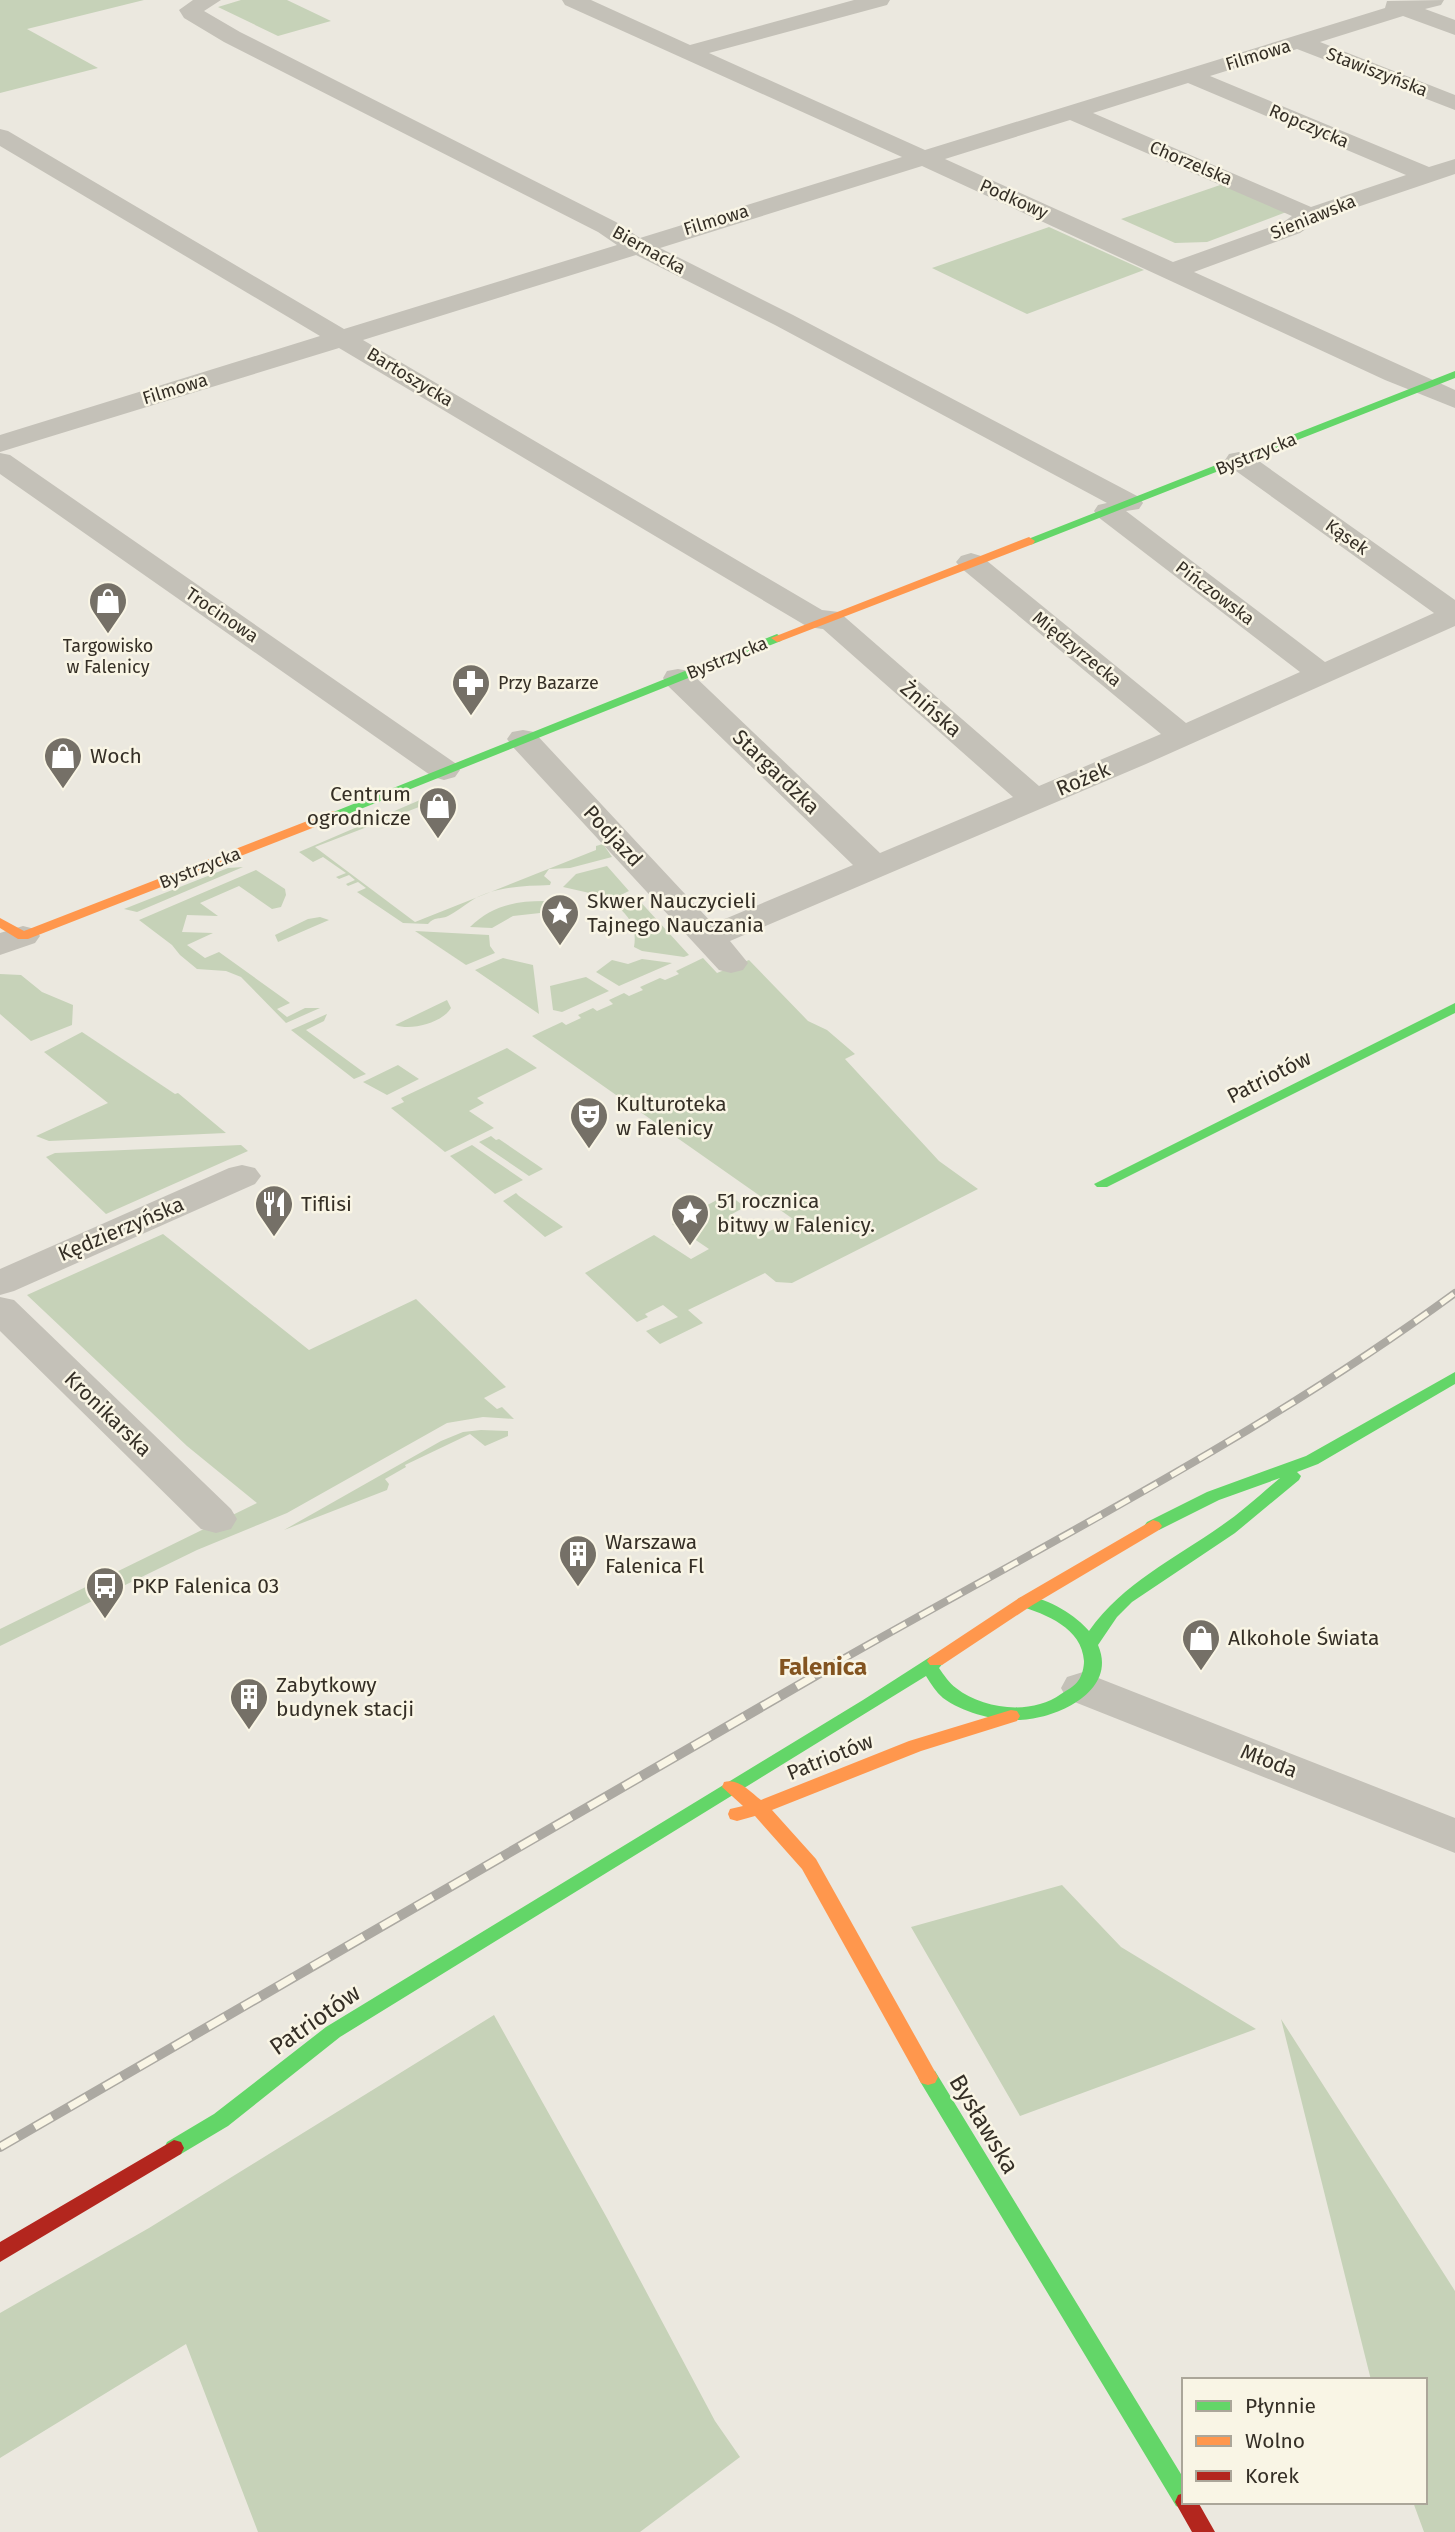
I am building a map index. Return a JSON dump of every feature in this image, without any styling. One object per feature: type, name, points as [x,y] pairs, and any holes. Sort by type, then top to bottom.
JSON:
[{"type":"street","name":"Biernacka","points":[[210,0],[195,5],[190,10],[232,37],[607,227],[635,246],[784,320],[1118,507]]},
{"type":"street","name":"Podkowy","points":[[573,0],[1455,400]]},
{"type":"street","points":[[688,52],[879,0]]},
{"type":"street","points":[[1379,0],[1455,28]]},
{"type":"street","name":"Filmowa","points":[[0,443],[1433,0]]},
{"type":"street","name":"Stawiszyńska","points":[[1299,42],[1455,103]]},
{"type":"street","name":"Ropczycka","points":[[1190,76],[1428,175]]},
{"type":"street","name":"Chorzelska","points":[[1072,112],[1310,215]]},
{"type":"street","name":"Bartoszycka","points":[[0,136],[823,620]]},
{"type":"street","name":"Sieniawska","points":[[1172,271],[1291,228],[1310,215],[1455,166]]},
{"type":"street","name":"Bystrzycka","points":[[8,934],[212,864],[823,620],[1455,374]]},
{"type":"street","name":"Kąsek","points":[[1239,460],[1455,615]]},
{"type":"street","name":"Trocinowa","points":[[0,461],[444,770]]},
{"type":"street","name":"Pińczowska","points":[[1118,507],[1323,675]]},
{"type":"street","name":"Międzyrzecka","points":[[971,562],[1183,736]]},
{"type":"street","name":"Rożek","points":[[709,939],[1183,736],[1455,615]]},
{"type":"street","name":"Żnińska","points":[[823,620],[1035,800]]},
{"type":"street","name":"Stargardzka","points":[[678,678],[875,867]]},
{"type":"street","name":"Podjazd","points":[[523,739],[731,963]]},
{"type":"street","name":"Patriotów","points":[[1102,1184],[1455,1007]]},
{"type":"street","name":"Kędzierzyńska","points":[[0,1283],[242,1176]]},
{"type":"street","name":"Kronikarska","points":[[0,1309],[216,1519]]},
{"type":"street","points":[[1312,1460],[1213,1496],[1176,1513],[1024,1602],[929,1666],[937,1682],[962,1703],[986,1712],[1011,1716],[1048,1711],[1068,1701],[1111,1613],[1124,1600],[1229,1529],[1312,1460],[1455,1377]]},
{"type":"street","points":[[1024,1602],[1058,1613],[1078,1627],[1086,1667]]},
{"type":"street","name":"Patriotów","points":[[0,2253],[221,2120],[333,2032],[663,1833],[731,1787],[929,1666]]},
{"type":"street","name":"Młoda","points":[[1086,1667],[1455,1836]]},
{"type":"street","name":"Patriotów","points":[[663,1833],[759,1808],[915,1746],[1011,1716]]},
{"type":"street","name":"Bysławska","points":[[731,1787],[759,1808],[809,1864],[938,2095],[1182,2495]]},
{"type":"street","name":"Bysławska","points":[[1187,2504],[1204,2532]]},
{"type":"green space","points":[[0,0],[144,0],[27,29],[98,68],[0,93]]},
{"type":"green space","points":[[241,0],[287,0],[331,21],[278,36],[218,7]]},
{"type":"green space","points":[[1226,183],[1289,211],[1207,242],[1175,243],[1121,219]]},
{"type":"green space","points":[[1049,227],[1144,270],[1027,314],[932,268]]},
{"type":"green space","points":[[427,797],[432,802],[315,847],[415,922],[479,897],[448,916],[428,924],[403,923],[357,892],[366,888],[358,882],[348,886],[346,884],[355,880],[349,875],[339,879],[336,877],[346,873],[323,857],[313,862],[299,852]]},
{"type":"green space","points":[[603,844],[612,857],[570,868],[549,869],[544,876],[551,882],[550,885],[492,892],[596,850],[596,846]]},
{"type":"green space","points":[[607,866],[629,891],[608,901],[594,894],[563,887],[576,874]]},
{"type":"green space","points":[[243,867],[137,912],[124,909],[228,868]]},
{"type":"green space","points":[[256,870],[285,889],[286,895],[281,907],[272,909],[239,886],[200,903],[218,916],[187,915],[182,932],[213,933],[187,945],[205,958],[219,952],[290,1003],[277,1009],[287,1017],[305,1008],[320,1008],[286,1023],[241,977],[226,971],[197,969],[172,945],[139,920]]},
{"type":"green space","points":[[636,897],[689,955],[684,957],[642,951],[634,947],[632,924],[617,906]]},
{"type":"green space","points":[[544,901],[540,913],[513,916],[492,928],[470,927],[486,914],[504,906]]},
{"type":"green space","points":[[320,917],[329,920],[278,942],[275,935],[308,919]]},
{"type":"green space","points":[[415,931],[489,935],[490,946],[495,953],[466,965]]},
{"type":"green space","points":[[503,958],[533,965],[539,1014],[475,970]]},
{"type":"green space","points":[[703,958],[717,973],[749,960],[808,1021],[827,1030],[855,1054],[845,1059],[939,1161],[978,1189],[792,1283],[776,1282],[765,1273],[688,1310],[703,1323],[660,1344],[646,1331],[678,1317],[663,1305],[645,1314],[648,1317],[637,1322],[585,1273],[654,1235],[691,1259],[709,1249],[672,1224],[728,1194],[745,1207],[730,1215],[760,1236],[793,1219],[532,1036],[562,1022],[566,1025],[593,1008],[597,1011],[613,1004],[609,1000],[624,993],[629,996],[643,990],[640,987],[660,978],[665,980],[679,974],[676,971]]},
{"type":"green space","points":[[642,959],[672,963],[619,986],[596,972],[612,960],[628,964]]},
{"type":"green space","points":[[0,974],[21,975],[42,992],[73,1005],[72,1025],[31,1041],[0,1014]]},
{"type":"green space","points":[[586,977],[609,991],[562,1012],[553,1010],[550,986]]},
{"type":"green space","points":[[447,1000],[451,1008],[434,1022],[409,1027],[395,1025]]},
{"type":"green space","points":[[327,1014],[324,1021],[306,1030],[366,1074],[354,1079],[291,1030]]},
{"type":"green space","points":[[82,1032],[175,1094],[178,1093],[226,1133],[49,1141],[36,1136],[108,1103],[44,1052]]},
{"type":"green space","points":[[507,1048],[537,1068],[477,1098],[484,1103],[469,1111],[494,1128],[445,1152],[391,1108],[404,1102],[401,1098]]},
{"type":"green space","points":[[398,1065],[419,1079],[387,1095],[363,1082]]},
{"type":"green space","points":[[491,1136],[543,1169],[529,1176],[479,1142]]},
{"type":"green space","points":[[241,1145],[248,1151],[106,1214],[46,1157],[55,1153]]},
{"type":"green space","points":[[472,1145],[523,1180],[495,1194],[450,1156]]},
{"type":"green space","points":[[516,1193],[563,1227],[545,1237],[503,1201]]},
{"type":"green space","points":[[163,1234],[309,1350],[416,1299],[506,1387],[484,1398],[497,1409],[502,1407],[514,1419],[483,1417],[447,1423],[287,1513],[197,1550],[0,1646],[0,1629],[257,1503],[187,1446],[27,1295]]},
{"type":"green space","points":[[508,1431],[508,1436],[485,1446],[470,1434],[405,1465],[406,1467],[385,1479],[389,1484],[387,1490],[284,1530],[441,1441],[463,1432]]},
{"type":"green space","points":[[1062,1885],[1121,1947],[1256,2029],[1020,2116],[911,1927]]},
{"type":"green space","points":[[494,2015],[607,2218],[715,2421],[740,2457],[640,2532],[258,2532],[186,2344],[0,2458],[0,2313],[149,2228]]},
{"type":"green space","points":[[1281,2019],[1455,2291],[1455,2532],[1424,2532],[1414,2504],[1427,2504],[1427,2378],[1371,2378]]},
{"type":"railway","points":[[836,1663],[1229,1442],[1381,1345],[1455,1293]]},
{"type":"railway","points":[[0,2147],[839,1662]]},
{"type":"traffic: fast","points":[[1029,541],[1455,374]]},
{"type":"traffic: fast","points":[[333,815],[777,638]]},
{"type":"traffic: fast","points":[[1102,1184],[1455,1007]]},
{"type":"traffic: fast","points":[[1153,1526],[1213,1496],[1312,1460],[1455,1377]]},
{"type":"traffic: fast","points":[[1089,1645],[1111,1613],[1126,1598],[1229,1529],[1293,1476]]},
{"type":"traffic: fast","points":[[928,1666],[948,1692],[982,1709],[1015,1714],[1032,1713],[1063,1702],[1087,1683],[1093,1666],[1092,1652],[1087,1639],[1066,1619],[1053,1611],[1025,1602]]},
{"type":"traffic: fast","points":[[174,2148],[221,2120],[333,2032],[869,1705],[936,1661]]},
{"type":"traffic: fast","points":[[928,2077],[1182,2496]]},
{"type":"traffic: slow","points":[[777,638],[1029,541]]},
{"type":"traffic: slow","points":[[0,922],[23,936],[333,815]]},
{"type":"traffic: slow","points":[[936,1661],[1025,1602],[1153,1526]]},
{"type":"traffic: slow","points":[[737,1814],[759,1808],[915,1746],[1011,1716]]},
{"type":"traffic: slow","points":[[731,1787],[759,1808],[809,1864],[928,2077]]},
{"type":"traffic: jam","points":[[0,2253],[174,2148]]},
{"type":"traffic: jam","points":[[1187,2504],[1204,2532]]},
{"type":"place","name":"Targowisko w Falenicy","points":[[108,635]]},
{"type":"place","name":"Przy Bazarze","points":[[471,717]]},
{"type":"place","name":"Woch","points":[[63,790]]},
{"type":"place","name":"Centrum ogrodnicze","points":[[438,840]]},
{"type":"place","name":"Skwer Nauczycieli Tajnego Nauczania","points":[[560,947]]},
{"type":"place","name":"Kulturoteka w Falenicy","points":[[589,1150]]},
{"type":"place","name":"Tiflisi","points":[[274,1238]]},
{"type":"place","name":"51 rocznica bitwy w Falenicy.","points":[[690,1247]]},
{"type":"place","name":"Warszawa Falenica Fl","points":[[578,1588]]},
{"type":"place","name":"PKP Falenica 03","points":[[105,1620]]},
{"type":"place","name":"Alkohole Świata","points":[[1201,1672]]},
{"type":"place","name":"Zabytkowy budynek stacji","points":[[249,1731]]},
{"type":"district","name":"Falenica","points":[[823,1667]]}]
